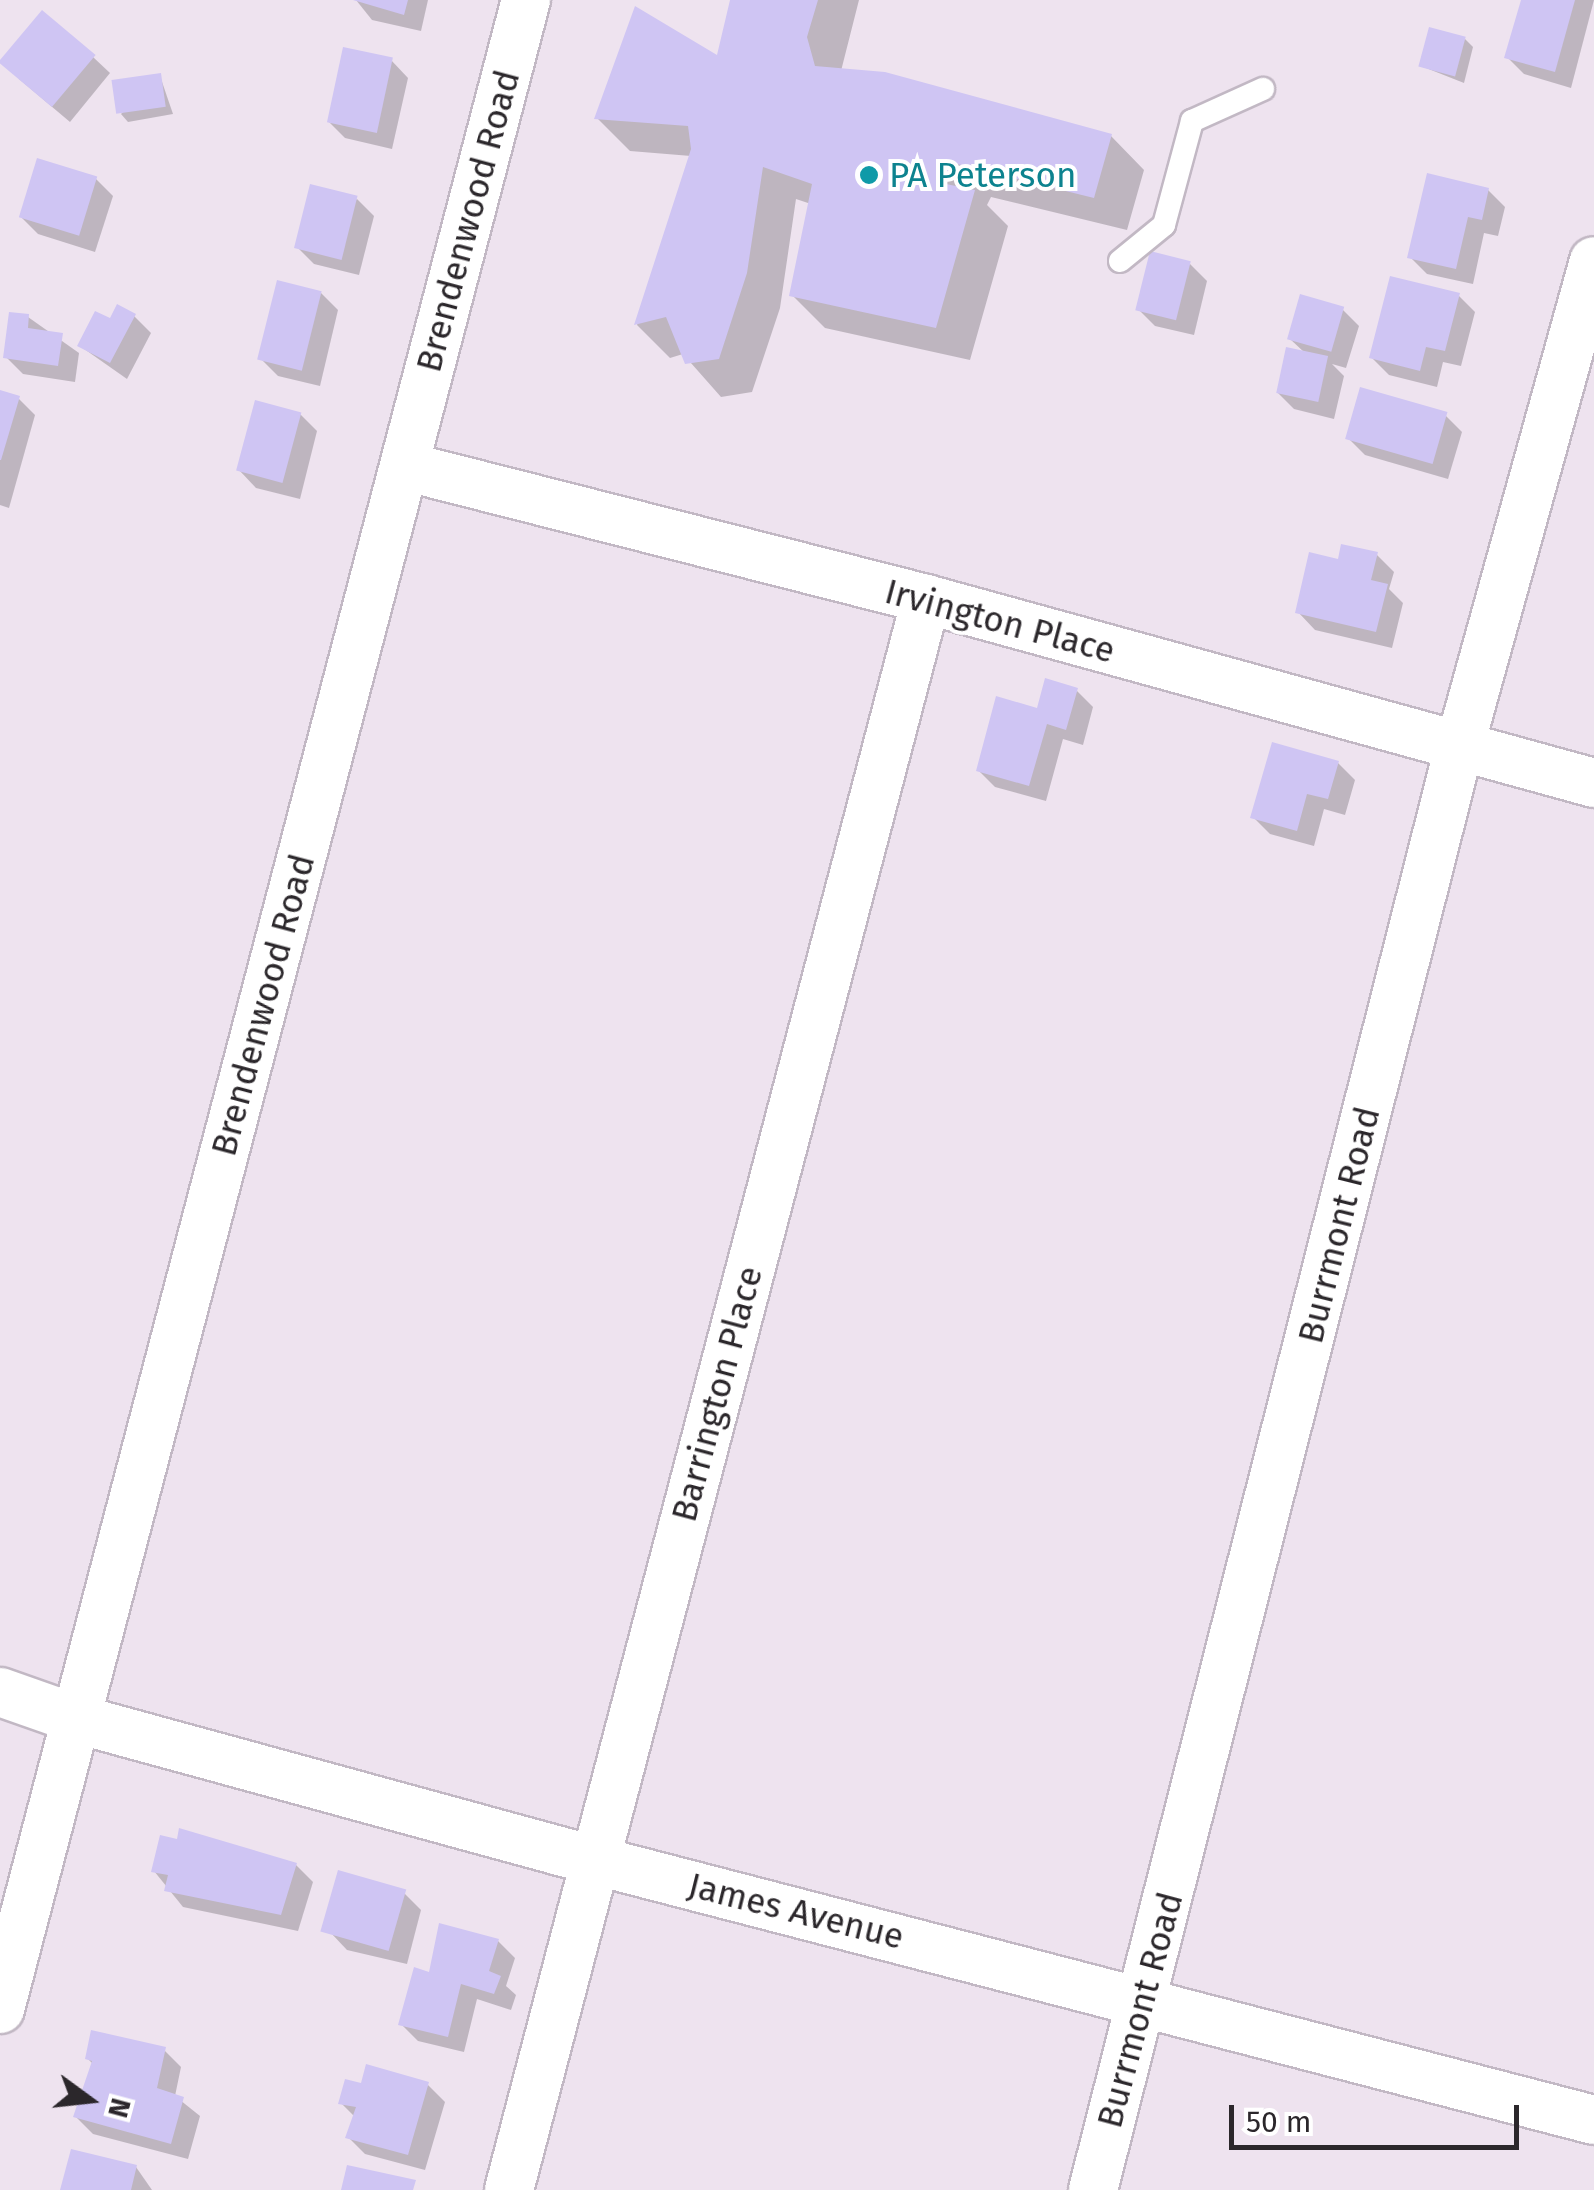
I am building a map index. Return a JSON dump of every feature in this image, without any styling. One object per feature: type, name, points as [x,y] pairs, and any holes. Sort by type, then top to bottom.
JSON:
[{"type":"street","name":"Brendenwood Road","points":[[0,2009],[526,0]]},
{"type":"street","name":"Burrmont Road","points":[[1092,2190],[1459,748],[1594,262]]},
{"type":"street","name":"Irvington Place","points":[[404,466],[926,599],[1594,783]]},
{"type":"street","name":"Barrington Place","points":[[509,2190],[926,599]]},
{"type":"street","name":"James Avenue","points":[[0,1692],[77,1719],[596,1860],[1143,1998],[1594,2120]]},
{"type":"lane","points":[[1120,261],[1164,225],[1192,121],[1263,88]]},
{"type":"building","points":[[353,0],[408,0],[404,15]]},
{"type":"building","name":"PA Peterson","points":[[730,0],[818,0],[807,37],[815,66],[885,72],[1112,134],[1094,198],[957,164],[946,184],[975,190],[936,328],[789,296],[812,184],[763,167],[747,273],[719,359],[685,364],[666,317],[634,325],[691,149],[688,126],[594,119],[635,6],[717,55]]},
{"type":"building","points":[[1521,0],[1575,0],[1555,72],[1504,58]]},
{"type":"building","points":[[42,10],[96,55],[52,107],[0,64]]},
{"type":"building","points":[[1429,27],[1466,37],[1455,76],[1418,67]]},
{"type":"building","points":[[343,47],[393,58],[377,133],[327,122]]},
{"type":"building","points":[[161,73],[166,107],[116,114],[111,80]]},
{"type":"building","points":[[37,158],[97,176],[79,236],[19,217]]},
{"type":"building","points":[[1427,173],[1489,188],[1482,220],[1468,217],[1456,269],[1407,258]]},
{"type":"building","points":[[310,184],[358,196],[342,260],[294,248]]},
{"type":"building","points":[[1150,251],[1191,261],[1176,320],[1135,310]]},
{"type":"building","points":[[1390,276],[1460,293],[1445,351],[1426,347],[1420,371],[1369,358]]},
{"type":"building","points":[[277,280],[322,291],[302,371],[257,360]]},
{"type":"building","points":[[1300,294],[1344,307],[1331,352],[1287,339]]},
{"type":"building","points":[[117,304],[136,314],[110,363],[77,346],[95,311],[110,318]]},
{"type":"building","points":[[9,312],[29,314],[28,328],[63,333],[58,366],[3,358]]},
{"type":"building","points":[[1286,347],[1328,356],[1318,402],[1276,393]]},
{"type":"building","points":[[1360,387],[1447,412],[1433,464],[1345,439]]},
{"type":"building","points":[[0,390],[20,396],[1,460],[0,460]]},
{"type":"building","points":[[255,400],[301,412],[282,483],[236,471]]},
{"type":"building","points":[[1341,544],[1378,552],[1371,580],[1388,584],[1376,632],[1295,613],[1309,552],[1338,559]]},
{"type":"building","points":[[1045,678],[1078,688],[1066,730],[1047,724],[1029,786],[976,771],[996,696],[1037,708]]},
{"type":"building","points":[[1272,742],[1339,761],[1328,799],[1307,794],[1297,831],[1250,818]]},
{"type":"building","points":[[179,1828],[297,1863],[281,1915],[164,1891],[168,1875],[151,1872],[160,1835],[177,1839]]},
{"type":"building","points":[[338,1870],[406,1890],[389,1951],[320,1932]]},
{"type":"building","points":[[439,1923],[499,1939],[489,1971],[501,1976],[494,1994],[461,1984],[448,2037],[398,2025],[414,1967],[429,1972]]},
{"type":"building","points":[[91,2030],[166,2047],[157,2088],[184,2097],[171,2144],[73,2117],[92,2061],[85,2059]]},
{"type":"building","points":[[366,2064],[429,2082],[408,2155],[345,2138],[356,2107],[338,2104],[345,2079],[361,2083]]},
{"type":"building","points":[[71,2149],[137,2165],[131,2190],[60,2190]]},
{"type":"building","points":[[347,2165],[416,2180],[413,2190],[341,2190]]},
{"type":"place","name":"PA Peterson","points":[[869,175]]}]
